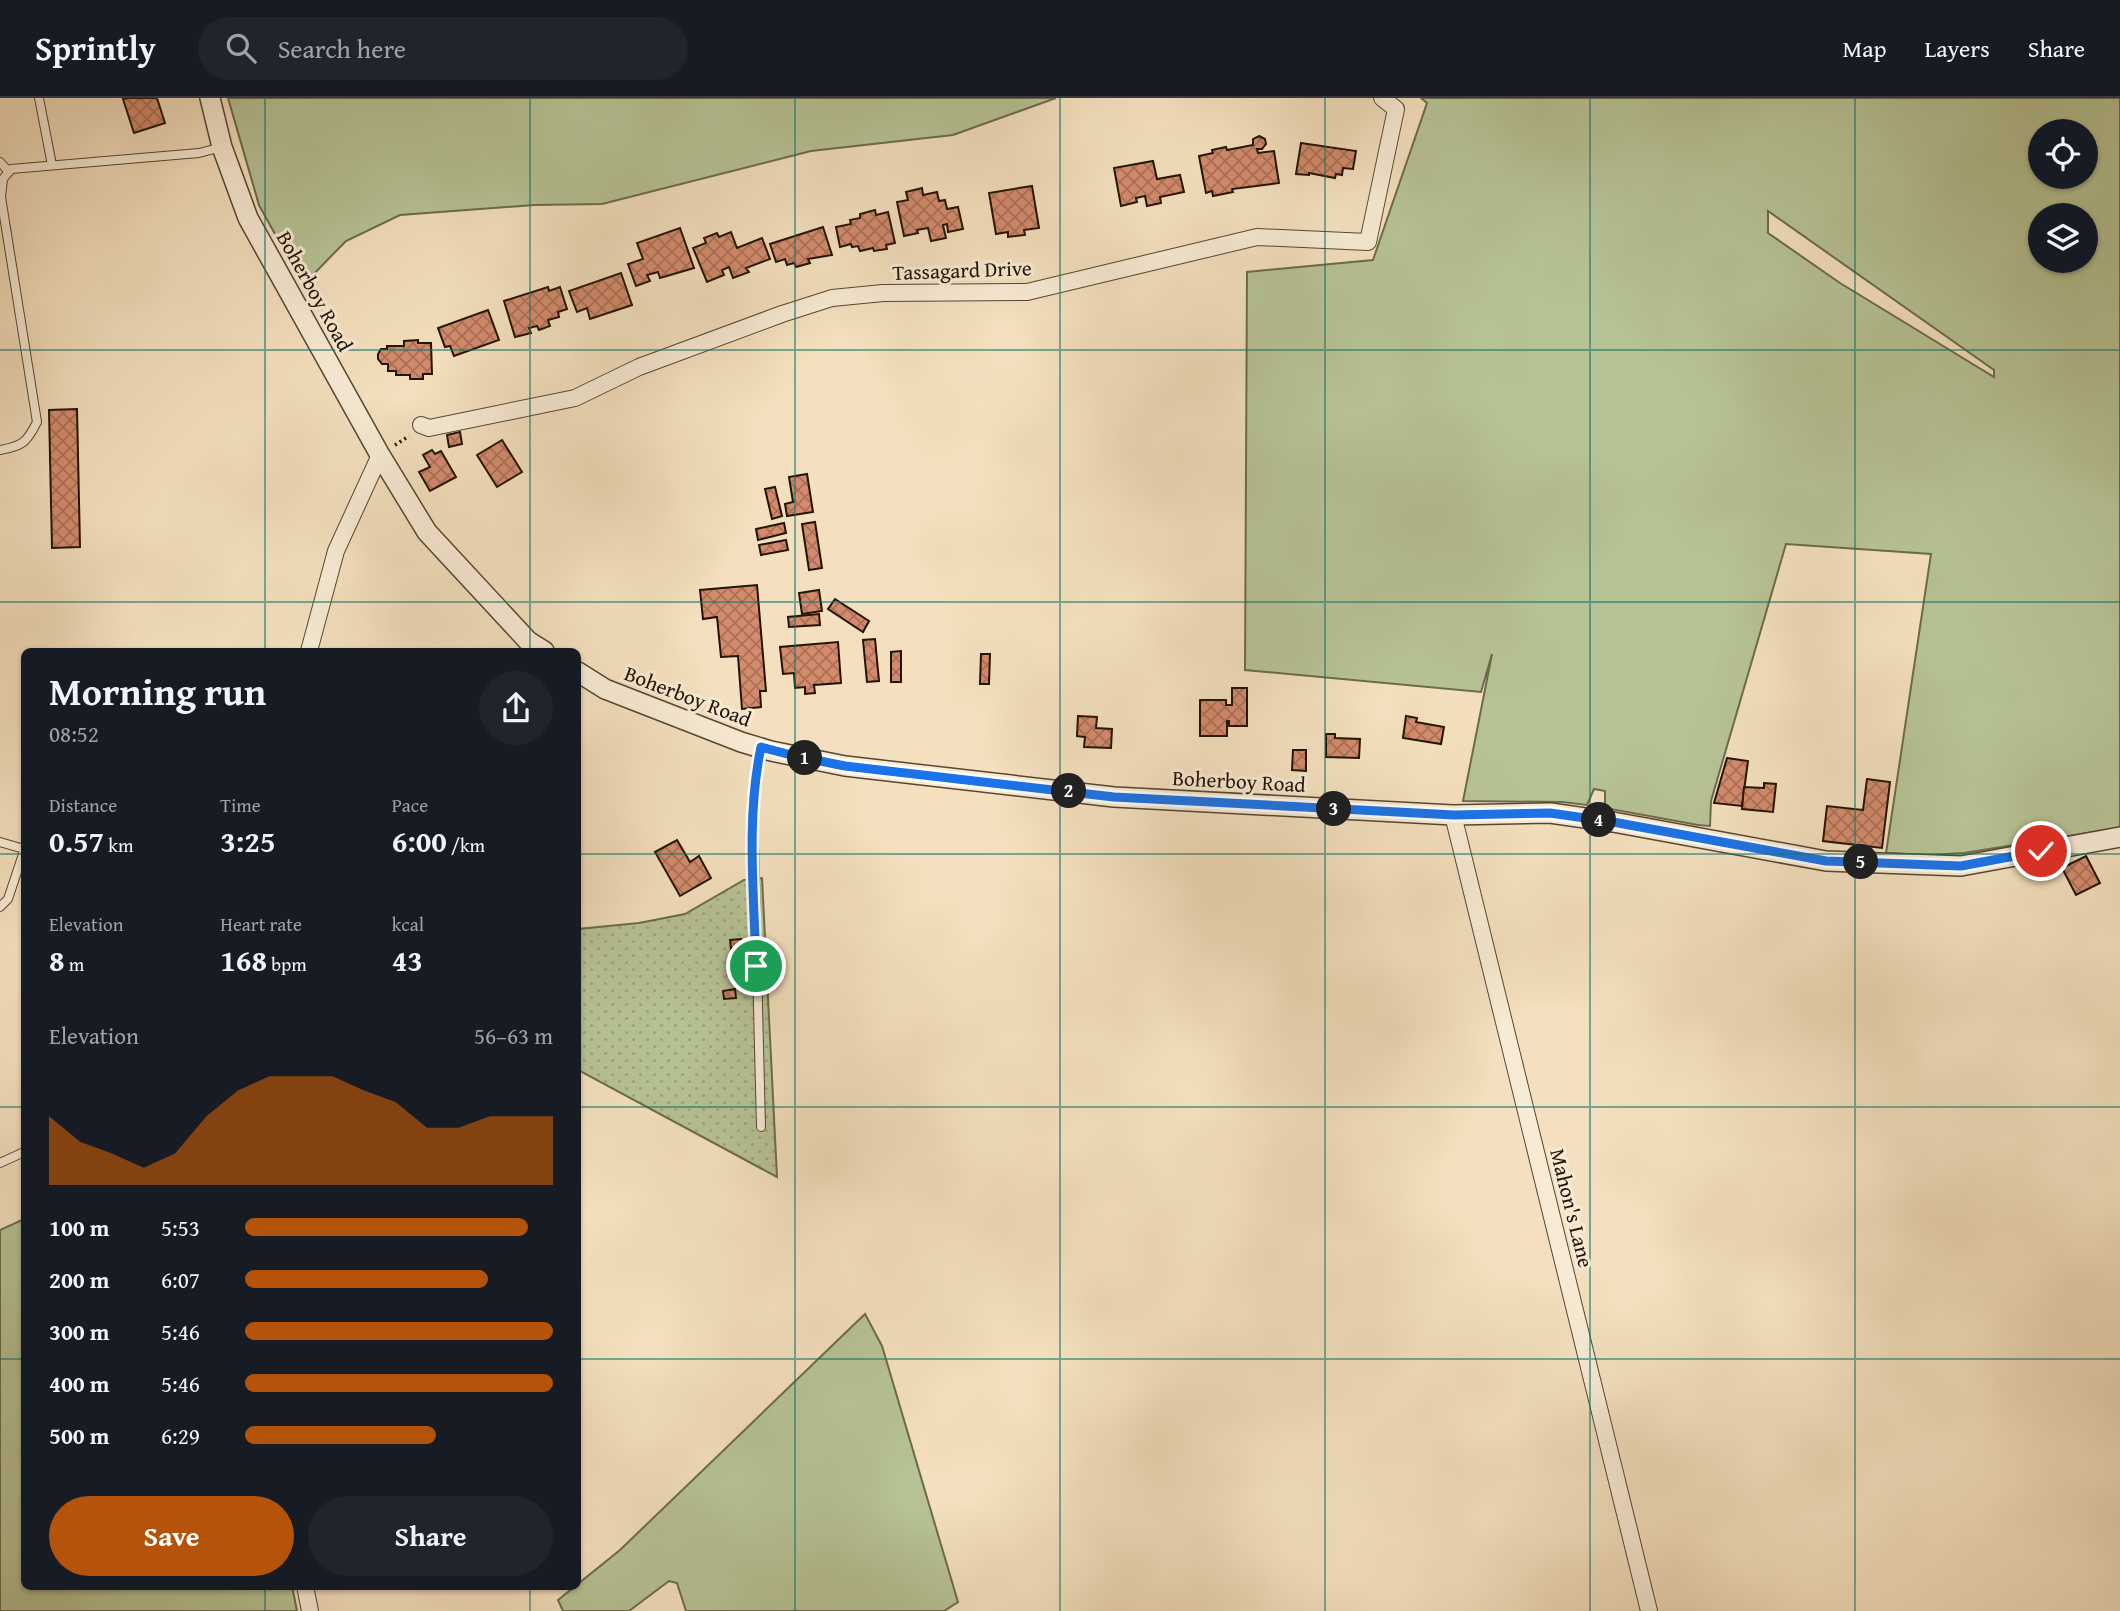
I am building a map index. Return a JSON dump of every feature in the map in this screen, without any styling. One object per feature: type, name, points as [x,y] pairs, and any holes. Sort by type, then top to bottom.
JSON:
[{"type":"street","name":"Boherboy Road","points":[[210,98],[222,147],[248,218],[380,455],[427,532],[528,641],[539,648]]},
{"type":"street","name":"Tassagard Drive","points":[[421,425],[429,428],[575,398],[639,368],[832,298],[883,293],[1027,292],[1257,237],[1368,242],[1396,109],[1382,98]]},
{"type":"street","points":[[310,648],[336,551],[380,455]]},
{"type":"street","name":"Boherboy Road","points":[[581,674],[605,689],[741,742],[795,756],[845,766],[1114,797],[1454,815],[1550,813],[1826,861],[1961,866],[2120,837]]},
{"type":"street","name":"Mahon's Lane","points":[[1454,815],[1649,1611]]},
{"type":"street","points":[[305,1590],[310,1611]]},
{"type":"lane","points":[[39,98],[52,164]]},
{"type":"lane","points":[[0,450],[15,448],[28,440],[37,422],[1,197],[3,179],[11,169],[199,153],[222,147]]},
{"type":"lane","points":[[0,162],[9,172]]},
{"type":"lane","points":[[761,747],[753,804],[761,1127]]},
{"type":"lane","points":[[0,842],[21,849]]},
{"type":"lane","points":[[0,907],[8,899],[21,859]]},
{"type":"lane","points":[[0,1163],[21,1153]]},
{"type":"path","points":[[380,455],[414,433],[421,425]]},
{"type":"green space","points":[[228,98],[1056,98],[953,135],[811,151],[602,204],[534,205],[400,215],[346,241],[303,285],[259,205]]},
{"type":"green space","points":[[1421,98],[2120,98],[2120,828],[1964,853],[1886,853],[1931,554],[1786,544],[1711,801],[1710,826],[1605,808],[1605,791],[1594,789],[1587,805],[1562,802],[1463,801],[1492,654],[1481,692],[1245,670],[1247,272],[1373,260],[1427,103]],"holes":[[[1768,211],[1994,370],[1994,377],[1840,283],[1768,233]]]},
{"type":"green space","points":[[762,878],[777,1177],[581,1072],[581,929],[639,923],[685,914],[744,880]]},
{"type":"green space","points":[[21,1220],[21,1590],[293,1590],[297,1611],[0,1611],[0,1230]]},
{"type":"green space","points":[[865,1314],[882,1346],[958,1602],[944,1611],[686,1611],[677,1583],[669,1581],[629,1611],[563,1611],[558,1600],[570,1590],[581,1590],[581,1581],[620,1550]]},
{"type":"building","points":[[157,98],[165,123],[134,133],[123,99]]},
{"type":"building","points":[[1259,136],[1265,139],[1266,144],[1262,149],[1257,149],[1258,153],[1274,151],[1279,183],[1232,189],[1233,192],[1213,196],[1212,191],[1206,193],[1199,156],[1226,147],[1227,150],[1253,145],[1253,139]]},
{"type":"building","points":[[1301,143],[1356,151],[1353,169],[1343,168],[1342,175],[1336,174],[1335,178],[1309,173],[1296,174]]},
{"type":"building","points":[[1153,161],[1157,179],[1180,175],[1184,192],[1160,197],[1161,203],[1147,206],[1145,196],[1136,198],[1137,202],[1121,206],[1114,168]]},
{"type":"building","points":[[1032,186],[1039,228],[1024,230],[1025,235],[1008,237],[1008,232],[996,234],[989,193]]},
{"type":"building","points":[[922,188],[923,195],[937,192],[939,201],[945,200],[947,209],[958,207],[963,229],[948,232],[947,224],[943,225],[946,238],[931,241],[928,228],[904,236],[897,202],[908,200],[906,192]]},
{"type":"building","points":[[875,210],[876,215],[888,212],[895,243],[886,245],[887,249],[874,251],[873,248],[860,251],[858,246],[852,247],[851,244],[840,247],[836,227],[851,224],[850,220],[860,218],[860,214]]},
{"type":"building","points":[[823,227],[832,255],[808,259],[810,263],[796,267],[794,263],[787,265],[785,259],[776,262],[770,244]]},
{"type":"building","points":[[680,228],[694,268],[660,278],[658,272],[647,275],[650,281],[636,286],[628,264],[643,259],[637,243]]},
{"type":"building","points":[[731,232],[737,248],[762,238],[770,259],[746,268],[749,272],[733,278],[729,267],[722,270],[724,275],[707,282],[693,248],[706,243],[704,238],[717,233],[719,237]]},
{"type":"building","points":[[621,273],[632,305],[590,319],[587,308],[577,312],[569,291]]},
{"type":"building","points":[[548,287],[549,291],[560,287],[567,309],[558,312],[559,317],[548,320],[550,326],[539,330],[537,326],[529,328],[531,333],[515,337],[504,301]]},
{"type":"building","points":[[488,310],[499,340],[454,356],[450,346],[445,347],[438,328]]},
{"type":"building","points":[[418,340],[418,343],[431,343],[432,374],[423,374],[423,379],[396,375],[396,371],[388,371],[388,364],[382,364],[378,359],[381,349],[387,349],[387,346],[404,346],[404,341]]},
{"type":"building","points":[[77,409],[80,547],[52,548],[49,410]]},
{"type":"building","points":[[460,432],[462,444],[449,447],[447,435]]},
{"type":"building","points":[[502,440],[522,472],[497,487],[477,455]]},
{"type":"building","points":[[432,450],[435,454],[441,451],[456,477],[430,491],[419,472],[430,467],[423,455]]},
{"type":"building","points":[[807,474],[813,512],[787,516],[785,504],[793,502],[789,477]]},
{"type":"building","points":[[775,487],[782,516],[772,519],[765,489]]},
{"type":"building","points":[[815,522],[822,568],[809,570],[802,524]]},
{"type":"building","points":[[784,523],[786,533],[758,540],[756,529]]},
{"type":"building","points":[[786,540],[788,550],[761,555],[759,545]]},
{"type":"building","points":[[757,585],[766,691],[760,691],[761,707],[742,709],[738,656],[721,657],[717,617],[703,619],[700,590]]},
{"type":"building","points":[[819,590],[822,611],[802,614],[799,593]]},
{"type":"building","points":[[835,599],[869,621],[863,632],[828,609]]},
{"type":"building","points":[[819,614],[820,625],[789,627],[788,617]]},
{"type":"building","points":[[875,639],[879,681],[867,682],[863,640]]},
{"type":"building","points":[[838,642],[841,683],[814,685],[815,693],[805,694],[805,687],[795,688],[794,673],[783,674],[780,647]]},
{"type":"building","points":[[901,651],[901,682],[891,682],[891,652]]},
{"type":"building","points":[[981,654],[990,654],[989,684],[980,684]]},
{"type":"building","points":[[1232,688],[1247,688],[1247,726],[1229,726],[1227,721],[1227,736],[1200,736],[1200,700],[1226,700],[1226,705],[1232,705]]},
{"type":"building","points":[[1078,716],[1097,717],[1096,728],[1112,729],[1111,748],[1084,747],[1085,737],[1077,736]]},
{"type":"building","points":[[1406,716],[1417,718],[1416,722],[1444,727],[1441,744],[1403,738]]},
{"type":"building","points":[[1326,734],[1335,734],[1335,738],[1360,739],[1359,758],[1326,757]]},
{"type":"building","points":[[1293,750],[1306,750],[1306,771],[1292,770]]},
{"type":"building","points":[[1727,758],[1748,761],[1742,806],[1714,803]]},
{"type":"building","points":[[1867,779],[1890,782],[1882,848],[1823,841],[1827,806],[1863,810]]},
{"type":"building","points":[[1764,783],[1776,784],[1773,812],[1742,809],[1744,787],[1764,788]]},
{"type":"building","points":[[677,840],[690,862],[699,856],[711,878],[680,896],[655,852]]},
{"type":"building","points":[[2086,856],[2100,883],[2076,895],[2062,868]]},
{"type":"building","points":[[741,939],[741,948],[731,949],[730,940]]},
{"type":"building","points":[[735,989],[736,998],[724,999],[723,991]]},
{"type":"route","points":[[756,966],[753,789],[761,747],[845,766],[1114,797],[1454,815],[1550,813],[1826,861],[1961,866],[2041,851]]}]
